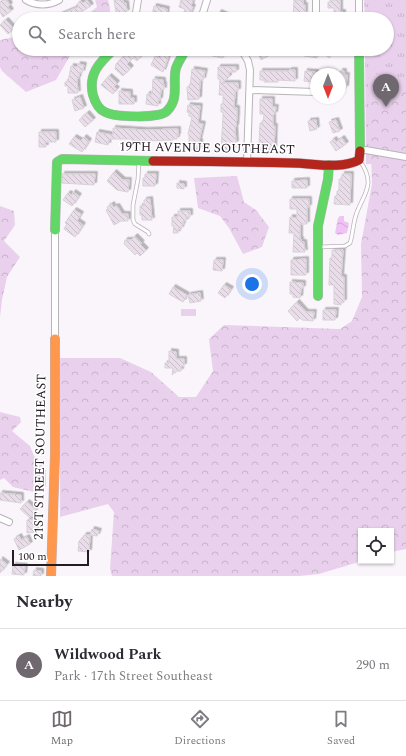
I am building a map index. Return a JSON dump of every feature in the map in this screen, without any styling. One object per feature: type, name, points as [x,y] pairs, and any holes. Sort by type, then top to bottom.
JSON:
[{"type":"street","points":[[26,0],[33,4],[50,4],[59,0]]},
{"type":"street","points":[[137,12],[138,0]]},
{"type":"street","points":[[203,12],[207,0]]},
{"type":"street","points":[[316,0],[316,12]]},
{"type":"street","points":[[359,0],[359,12]]},
{"type":"street","points":[[107,56],[97,67],[92,77],[92,92],[95,103],[98,107],[104,112],[113,115],[155,116],[162,115],[172,106],[174,100],[176,68],[182,56]]},
{"type":"street","points":[[246,56],[250,66],[247,162]]},
{"type":"street","points":[[359,56],[359,160]]},
{"type":"street","points":[[250,90],[310,92]]},
{"type":"street","points":[[360,149],[406,156]]},
{"type":"street","name":"19TH AVENUE SOUTHEAST","points":[[55,230],[56,164],[62,159],[304,163],[329,165],[355,163],[359,160]]},
{"type":"street","points":[[318,296],[318,226],[328,179],[329,165]]},
{"type":"street","points":[[54,339],[55,230]]},
{"type":"street","name":"21ST STREET SOUTHEAST","points":[[52,576],[55,455],[54,339]]},
{"type":"street","points":[[0,518],[9,522]]},
{"type":"lane","points":[[139,160],[138,179],[133,206],[133,220],[135,224],[149,234]]},
{"type":"lane","points":[[318,247],[345,246],[350,243],[356,214],[366,195],[367,189],[366,172],[359,160]]},
{"type":"green space","points":[[95,0],[108,0],[110,12],[90,12],[97,7]]},
{"type":"green space","points":[[364,0],[406,0],[406,164],[366,164],[365,56],[394,56],[394,12],[365,12]]},
{"type":"green space","points":[[12,37],[12,56],[70,56],[56,80],[26,92],[2,71],[0,67],[0,40]]},
{"type":"green space","points":[[368,71],[391,80],[406,78],[406,153],[370,148]]},
{"type":"green space","points":[[371,155],[390,156],[406,160],[406,549],[394,551],[394,528],[358,528],[358,562],[319,574],[299,576],[112,576],[110,569],[114,512],[108,504],[60,517],[60,358],[120,358],[151,372],[179,397],[196,397],[213,371],[209,339],[224,325],[340,329],[352,321],[362,297],[361,244],[372,184]]},
{"type":"green space","points":[[237,176],[244,202],[256,210],[269,227],[262,247],[243,254],[229,228],[220,216],[198,208],[194,178]]},
{"type":"green space","points":[[0,206],[14,211],[15,225],[4,241],[20,257],[7,277],[0,317]]},
{"type":"green space","points":[[181,309],[196,309],[196,316],[181,316]]},
{"type":"green space","points":[[0,412],[20,417],[21,422],[12,431],[30,446],[34,456],[46,470],[46,486],[34,492],[13,487],[4,478],[0,480]]},
{"type":"water","points":[[340,216],[344,216],[344,221],[349,223],[347,233],[338,235],[335,233],[338,218]]},
{"type":"building","points":[[2,0],[7,0],[10,5],[8,7],[11,11],[3,17],[0,12],[0,2]]},
{"type":"building","points":[[87,0],[91,6],[81,12],[66,12],[78,7],[76,5],[81,1],[83,3]]},
{"type":"building","points":[[114,0],[123,0],[123,3],[126,3],[127,12],[116,12]]},
{"type":"building","points":[[181,0],[193,0],[191,12],[184,12],[185,9],[179,7]]},
{"type":"building","points":[[294,0],[303,0],[305,12],[293,12]]},
{"type":"building","points":[[331,0],[340,0],[340,12],[334,12],[334,8],[328,8],[328,2],[331,2]]},
{"type":"building","points":[[154,6],[167,9],[166,12],[153,12]]},
{"type":"building","points":[[6,20],[12,27],[12,31],[8,34],[0,25]]},
{"type":"building","points":[[124,56],[141,56],[137,61],[133,58],[127,64],[131,68],[123,76],[115,69],[116,64]]},
{"type":"building","points":[[155,56],[160,58],[161,56],[169,56],[163,72],[151,65]]},
{"type":"building","points":[[212,56],[224,56],[223,58]]},
{"type":"building","points":[[259,56],[268,56],[261,60]]},
{"type":"building","points":[[304,56],[317,56],[317,58]]},
{"type":"building","points":[[78,64],[84,65],[82,73],[80,72],[77,79],[78,93],[68,93],[68,86],[65,86],[65,82],[68,82],[71,66],[77,67]]},
{"type":"building","points":[[218,67],[236,67],[236,72],[229,72],[229,77],[222,83],[238,83],[238,91],[235,91],[234,108],[237,108],[235,127],[236,143],[233,145],[233,150],[221,150],[223,112],[221,112],[221,104],[223,104],[223,95],[219,95],[220,79],[218,79]]},
{"type":"building","points":[[192,69],[205,71],[203,80],[200,80],[199,99],[188,100],[187,87],[190,86]]},
{"type":"building","points":[[295,70],[295,81],[278,80],[278,82],[264,82],[264,80],[260,80],[260,71]]},
{"type":"building","points":[[305,71],[310,71],[310,82],[304,81]]},
{"type":"building","points":[[109,76],[117,83],[114,87],[117,89],[113,94],[101,85]]},
{"type":"building","points":[[153,79],[163,80],[164,84],[164,90],[161,89],[160,100],[158,100],[158,106],[146,104],[147,94],[152,94]]},
{"type":"building","points":[[119,91],[130,92],[130,98],[134,98],[134,104],[119,104]]},
{"type":"building","points":[[80,97],[84,108],[75,111],[72,100]]},
{"type":"building","points":[[260,99],[272,99],[272,107],[276,107],[275,114],[273,114],[273,126],[275,126],[274,149],[272,149],[272,151],[261,151],[261,144],[259,144],[260,123],[263,123],[264,114],[260,114]]},
{"type":"building","points":[[188,105],[200,106],[198,123],[203,124],[199,141],[200,150],[189,150],[188,134],[192,117],[189,116],[189,113],[187,112]]},
{"type":"building","points":[[87,113],[93,120],[85,127],[79,120]]},
{"type":"building","points":[[316,120],[317,129],[310,131],[308,121]]},
{"type":"building","points":[[336,120],[340,131],[333,133],[329,122]]},
{"type":"building","points":[[113,128],[145,130],[178,129],[178,136],[177,139],[173,140],[132,141],[132,139],[109,139],[108,145],[95,142],[97,132],[113,135]]},
{"type":"building","points":[[39,132],[56,132],[56,142],[45,142],[46,147],[39,147]]},
{"type":"building","points":[[74,137],[81,141],[84,137],[89,141],[82,152],[69,144]]},
{"type":"building","points":[[342,138],[346,144],[336,151],[330,142],[334,139],[336,142]]},
{"type":"building","points":[[114,172],[123,180],[129,180],[128,192],[117,190],[107,181]]},
{"type":"building","points":[[62,174],[95,174],[94,185],[62,183]]},
{"type":"building","points":[[145,174],[156,174],[155,186],[143,186],[143,178],[145,178]]},
{"type":"building","points":[[342,174],[351,174],[350,205],[334,204],[335,196],[337,196],[337,191],[339,191],[339,179],[342,179]]},
{"type":"building","points":[[307,180],[307,188],[292,188],[292,181]]},
{"type":"building","points":[[177,183],[184,184],[184,189],[177,188]]},
{"type":"building","points":[[73,192],[79,196],[72,206],[63,200],[68,193],[72,195]]},
{"type":"building","points":[[150,199],[152,220],[142,220],[142,215],[140,215],[140,206],[144,206],[144,200]]},
{"type":"building","points":[[290,199],[309,199],[309,207],[307,207],[307,224],[300,224],[300,239],[301,242],[304,242],[305,252],[293,252],[294,233],[289,233],[290,217],[297,218],[297,209],[290,209]]},
{"type":"building","points":[[112,204],[113,207],[117,206],[122,214],[128,214],[128,221],[121,221],[114,225],[106,210],[108,209],[107,207]]},
{"type":"building","points":[[74,210],[81,214],[77,221],[83,225],[75,237],[64,229],[67,224],[65,223]]},
{"type":"building","points":[[178,211],[190,211],[190,217],[186,217],[186,221],[183,221],[181,229],[178,229],[178,233],[173,233],[174,226],[172,226],[172,217],[178,217]]},
{"type":"building","points":[[135,236],[146,250],[140,256],[137,253],[135,255],[124,244],[125,240],[131,240]]},
{"type":"building","points":[[332,250],[343,250],[341,277],[344,277],[344,302],[341,302],[341,305],[334,304],[334,285],[329,285],[330,258],[332,258]]},
{"type":"building","points":[[306,259],[306,275],[291,275],[291,260]]},
{"type":"building","points":[[214,260],[223,260],[222,271],[213,270]]},
{"type":"building","points":[[290,282],[303,283],[300,298],[293,297],[293,294],[290,294]]},
{"type":"building","points":[[224,285],[231,289],[225,298],[218,293]]},
{"type":"building","points":[[173,287],[187,295],[183,302],[169,294]]},
{"type":"building","points":[[200,293],[201,301],[190,303],[188,295]]},
{"type":"building","points":[[297,302],[306,312],[314,312],[313,321],[302,320],[300,318],[297,321],[288,311]]},
{"type":"building","points":[[323,310],[336,310],[335,320],[323,320]]},
{"type":"building","points":[[169,351],[176,352],[176,359],[184,359],[184,366],[181,366],[181,371],[177,371],[172,375],[173,368],[165,368],[165,363],[169,363]]},
{"type":"building","points":[[0,493],[21,495],[21,503],[0,500]]},
{"type":"building","points":[[27,502],[36,510],[30,518],[20,509]]},
{"type":"building","points":[[35,519],[37,532],[27,533],[27,520]]},
{"type":"building","points":[[92,529],[99,531],[97,536],[90,535]]},
{"type":"building","points":[[84,535],[90,535],[89,552],[78,551],[79,541]]},
{"type":"building","points":[[19,536],[21,540],[27,537],[30,544],[19,550],[14,539]]},
{"type":"building","points":[[0,559],[7,564],[0,573]]},
{"type":"building","points":[[13,565],[25,566],[24,575],[12,574]]},
{"type":"building","points":[[34,570],[41,571],[41,576],[33,576]]},
{"type":"traffic: fast","points":[[107,56],[99,64],[93,75],[92,88],[96,103],[103,111],[110,114],[137,116],[163,114],[171,106],[175,96],[176,68],[182,56]]},
{"type":"traffic: fast","points":[[359,56],[360,151]]},
{"type":"traffic: fast","points":[[55,230],[57,162],[62,159],[153,161]]},
{"type":"traffic: fast","points":[[318,296],[318,226],[328,179],[329,165]]},
{"type":"traffic: slow","points":[[51,576],[55,455],[55,339]]},
{"type":"traffic: jam","points":[[153,161],[343,165],[359,160],[360,151]]},
{"type":"place","name":"Wildwood Park","points":[[386,107]]}]
